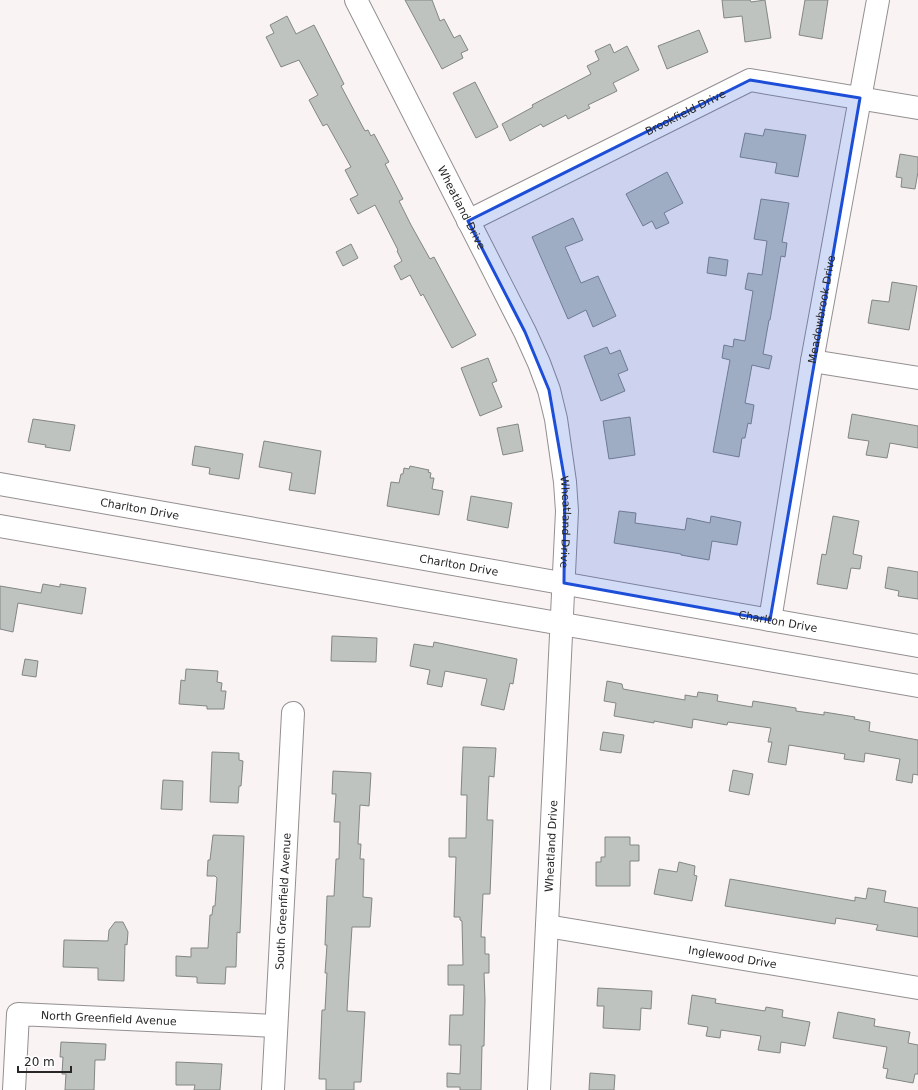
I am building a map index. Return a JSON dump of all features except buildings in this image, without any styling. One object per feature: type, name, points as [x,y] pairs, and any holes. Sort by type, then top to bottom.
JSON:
[{"type":"street","name":"Wheatland Drive","points":[[356,0],[525,332],[549,390],[556,420],[565,482],[567,511],[540,1090]]},
{"type":"street","name":"Meadowbrook Drive","points":[[770,620],[812,361],[878,0]]},
{"type":"street","name":"Brookfield Drive","points":[[468,221],[750,80],[918,108]]},
{"type":"street","points":[[812,361],[918,378]]},
{"type":"street","name":"Charlton Drive","points":[[0,484],[918,646]]},
{"type":"street","points":[[0,526],[918,686]]},
{"type":"street","name":"South Greenfield Avenue","points":[[273,1090],[293,713]]},
{"type":"street","name":"Inglewood Drive","points":[[547,926],[918,988]]},
{"type":"street","name":"North Greenfield Avenue","points":[[14,1090],[18,1014],[276,1026]]},
{"type":"highlighted area","points":[[750,80],[860,98],[770,620],[564,583],[565,482],[549,390],[525,332],[468,221]]}]
